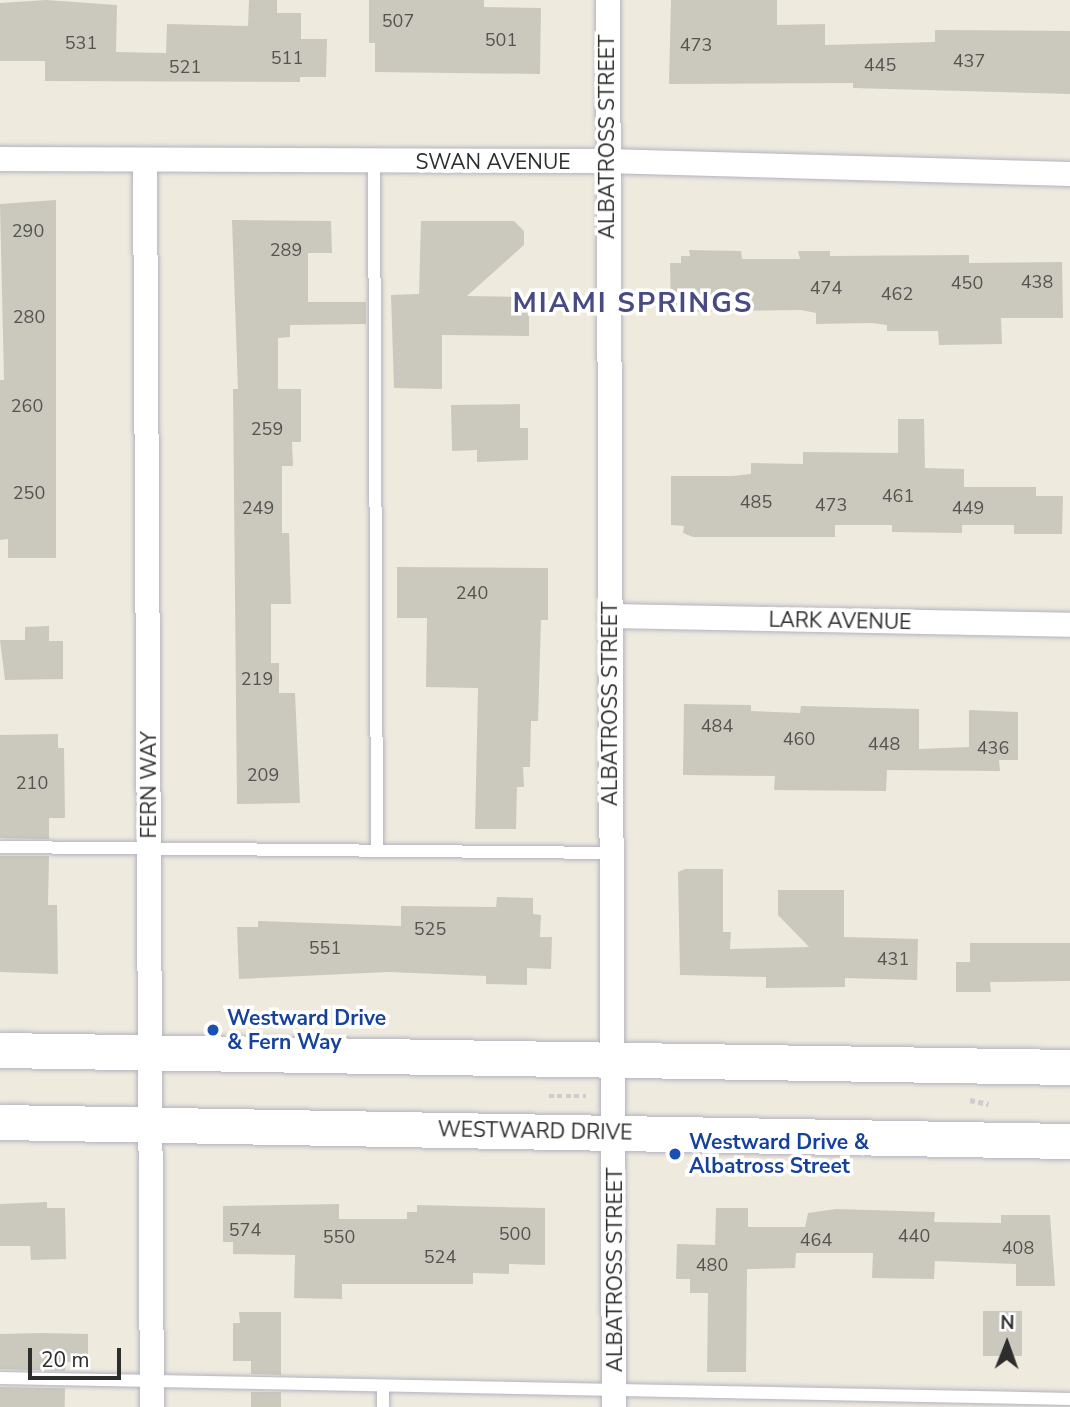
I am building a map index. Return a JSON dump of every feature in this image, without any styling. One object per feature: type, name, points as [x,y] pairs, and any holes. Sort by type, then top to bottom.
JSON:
[{"type":"street","name":"ALBATROSS STREET","points":[[608,0],[606,162],[614,1398]]},
{"type":"street","name":"SWAN AVENUE","points":[[0,159],[145,163],[606,162],[1070,174]]},
{"type":"street","name":"FERN WAY","points":[[145,163],[152,1407]]},
{"type":"street","name":"LARK AVENUE","points":[[610,616],[1070,625]]},
{"type":"street","points":[[0,1050],[1070,1067]]},
{"type":"street","name":"WESTWARD DRIVE","points":[[0,1122],[1070,1141]]},
{"type":"lane","points":[[374,162],[377,850]]},
{"type":"lane","points":[[0,846],[611,853]]},
{"type":"lane","points":[[0,1378],[383,1386],[614,1398],[1070,1399]]},
{"type":"lane","points":[[383,1386],[383,1407]]},
{"type":"building","points":[[46,0],[117,5],[116,52],[166,53],[167,24],[248,26],[249,0],[277,0],[277,13],[301,13],[301,39],[327,39],[326,77],[300,77],[300,82],[45,81],[45,61],[0,61],[0,3]]},
{"type":"building","points":[[369,0],[484,0],[484,7],[541,8],[540,74],[375,72],[375,43],[369,43]]},
{"type":"building","points":[[671,0],[777,0],[777,25],[825,24],[825,45],[935,42],[935,30],[1070,31],[1070,94],[853,88],[853,83],[669,84]]},
{"type":"building","points":[[56,200],[56,558],[8,558],[8,539],[0,540],[0,380],[4,380],[0,204]]},
{"type":"building","points":[[232,220],[331,221],[332,253],[308,253],[308,302],[366,302],[366,324],[290,325],[290,337],[278,338],[278,389],[301,389],[301,442],[292,442],[293,466],[282,466],[282,533],[289,533],[291,604],[271,604],[271,663],[279,663],[279,693],[295,693],[300,803],[237,804],[233,389],[238,389]]},
{"type":"building","points":[[421,221],[514,221],[524,231],[524,245],[467,296],[529,297],[529,336],[442,335],[442,389],[394,388],[391,295],[419,294]]},
{"type":"building","points":[[689,250],[741,251],[742,259],[800,259],[798,251],[830,251],[830,256],[969,255],[969,263],[1062,262],[1063,318],[1001,318],[1002,344],[939,345],[938,331],[887,331],[887,325],[872,323],[816,324],[816,313],[801,310],[671,312],[670,263],[681,263],[681,256],[690,256]]},
{"type":"building","points":[[520,404],[520,428],[528,428],[528,460],[477,462],[477,450],[452,451],[451,405]]},
{"type":"building","points":[[898,419],[924,419],[925,468],[964,469],[964,487],[1036,487],[1036,496],[1063,496],[1062,534],[1014,534],[1014,525],[962,525],[962,533],[892,532],[892,525],[835,525],[835,537],[693,537],[683,533],[684,526],[671,525],[671,476],[751,474],[751,463],[803,464],[803,452],[898,453]]},
{"type":"building","points":[[397,567],[548,568],[548,620],[541,620],[538,721],[531,721],[530,767],[523,767],[524,787],[517,787],[516,829],[475,829],[478,688],[426,687],[427,618],[397,618]]},
{"type":"building","points":[[49,626],[49,641],[63,641],[63,679],[5,680],[0,640],[25,640],[25,627]]},
{"type":"building","points":[[684,704],[751,705],[751,711],[800,713],[801,706],[919,709],[919,749],[969,747],[969,710],[1018,712],[1018,760],[999,760],[1000,771],[887,770],[886,791],[774,790],[775,776],[683,775]]},
{"type":"building","points":[[58,734],[58,748],[64,748],[65,818],[49,818],[49,839],[0,838],[0,735]]},
{"type":"building","points":[[0,856],[49,856],[48,905],[57,905],[58,974],[0,972]]},
{"type":"building","points":[[685,869],[723,869],[723,932],[731,932],[730,949],[809,947],[778,915],[778,890],[844,890],[844,937],[918,939],[917,980],[845,978],[845,987],[766,988],[766,977],[680,975],[678,872]]},
{"type":"building","points":[[497,897],[533,898],[533,914],[541,915],[540,937],[552,937],[551,969],[527,968],[527,985],[486,984],[486,976],[388,972],[239,979],[237,927],[258,927],[258,921],[401,926],[401,906],[496,907]]},
{"type":"building","points":[[970,943],[1070,943],[1070,981],[990,982],[991,992],[956,992],[956,962],[970,962]]},
{"type":"building","points":[[47,1202],[47,1208],[65,1208],[66,1259],[31,1260],[30,1246],[0,1246],[0,1204]]},
{"type":"building","points":[[339,1204],[339,1219],[407,1219],[407,1212],[417,1212],[417,1205],[545,1208],[545,1265],[509,1264],[509,1274],[473,1273],[473,1284],[342,1284],[342,1299],[294,1298],[295,1255],[233,1254],[233,1242],[223,1242],[223,1206]]},
{"type":"building","points":[[716,1208],[748,1208],[748,1227],[805,1227],[808,1213],[836,1209],[935,1212],[934,1222],[1001,1223],[1001,1215],[1050,1215],[1055,1286],[1016,1286],[1016,1264],[935,1261],[934,1279],[872,1278],[873,1253],[796,1253],[795,1268],[747,1269],[746,1372],[707,1372],[708,1293],[690,1293],[690,1279],[676,1279],[677,1244],[715,1245]]},
{"type":"building","points":[[983,1311],[1022,1311],[1022,1356],[983,1356]]},
{"type":"building","points":[[239,1312],[281,1312],[281,1375],[251,1374],[251,1361],[233,1361],[233,1323],[240,1323]]},
{"type":"building","points":[[0,1334],[88,1334],[88,1362],[66,1362],[65,1371],[0,1369]]},
{"type":"building","points":[[0,1387],[65,1388],[65,1407],[0,1407]]},
{"type":"building","points":[[251,1392],[281,1392],[281,1407],[251,1407]]},
{"type":"place","name":"Westward Drive & Fern Way","points":[[213,1030]]},
{"type":"place","name":"Westward Drive & Albatross Street","points":[[675,1154]]},
{"type":"district","name":"MIAMI SPRINGS","points":[[633,303]]}]
